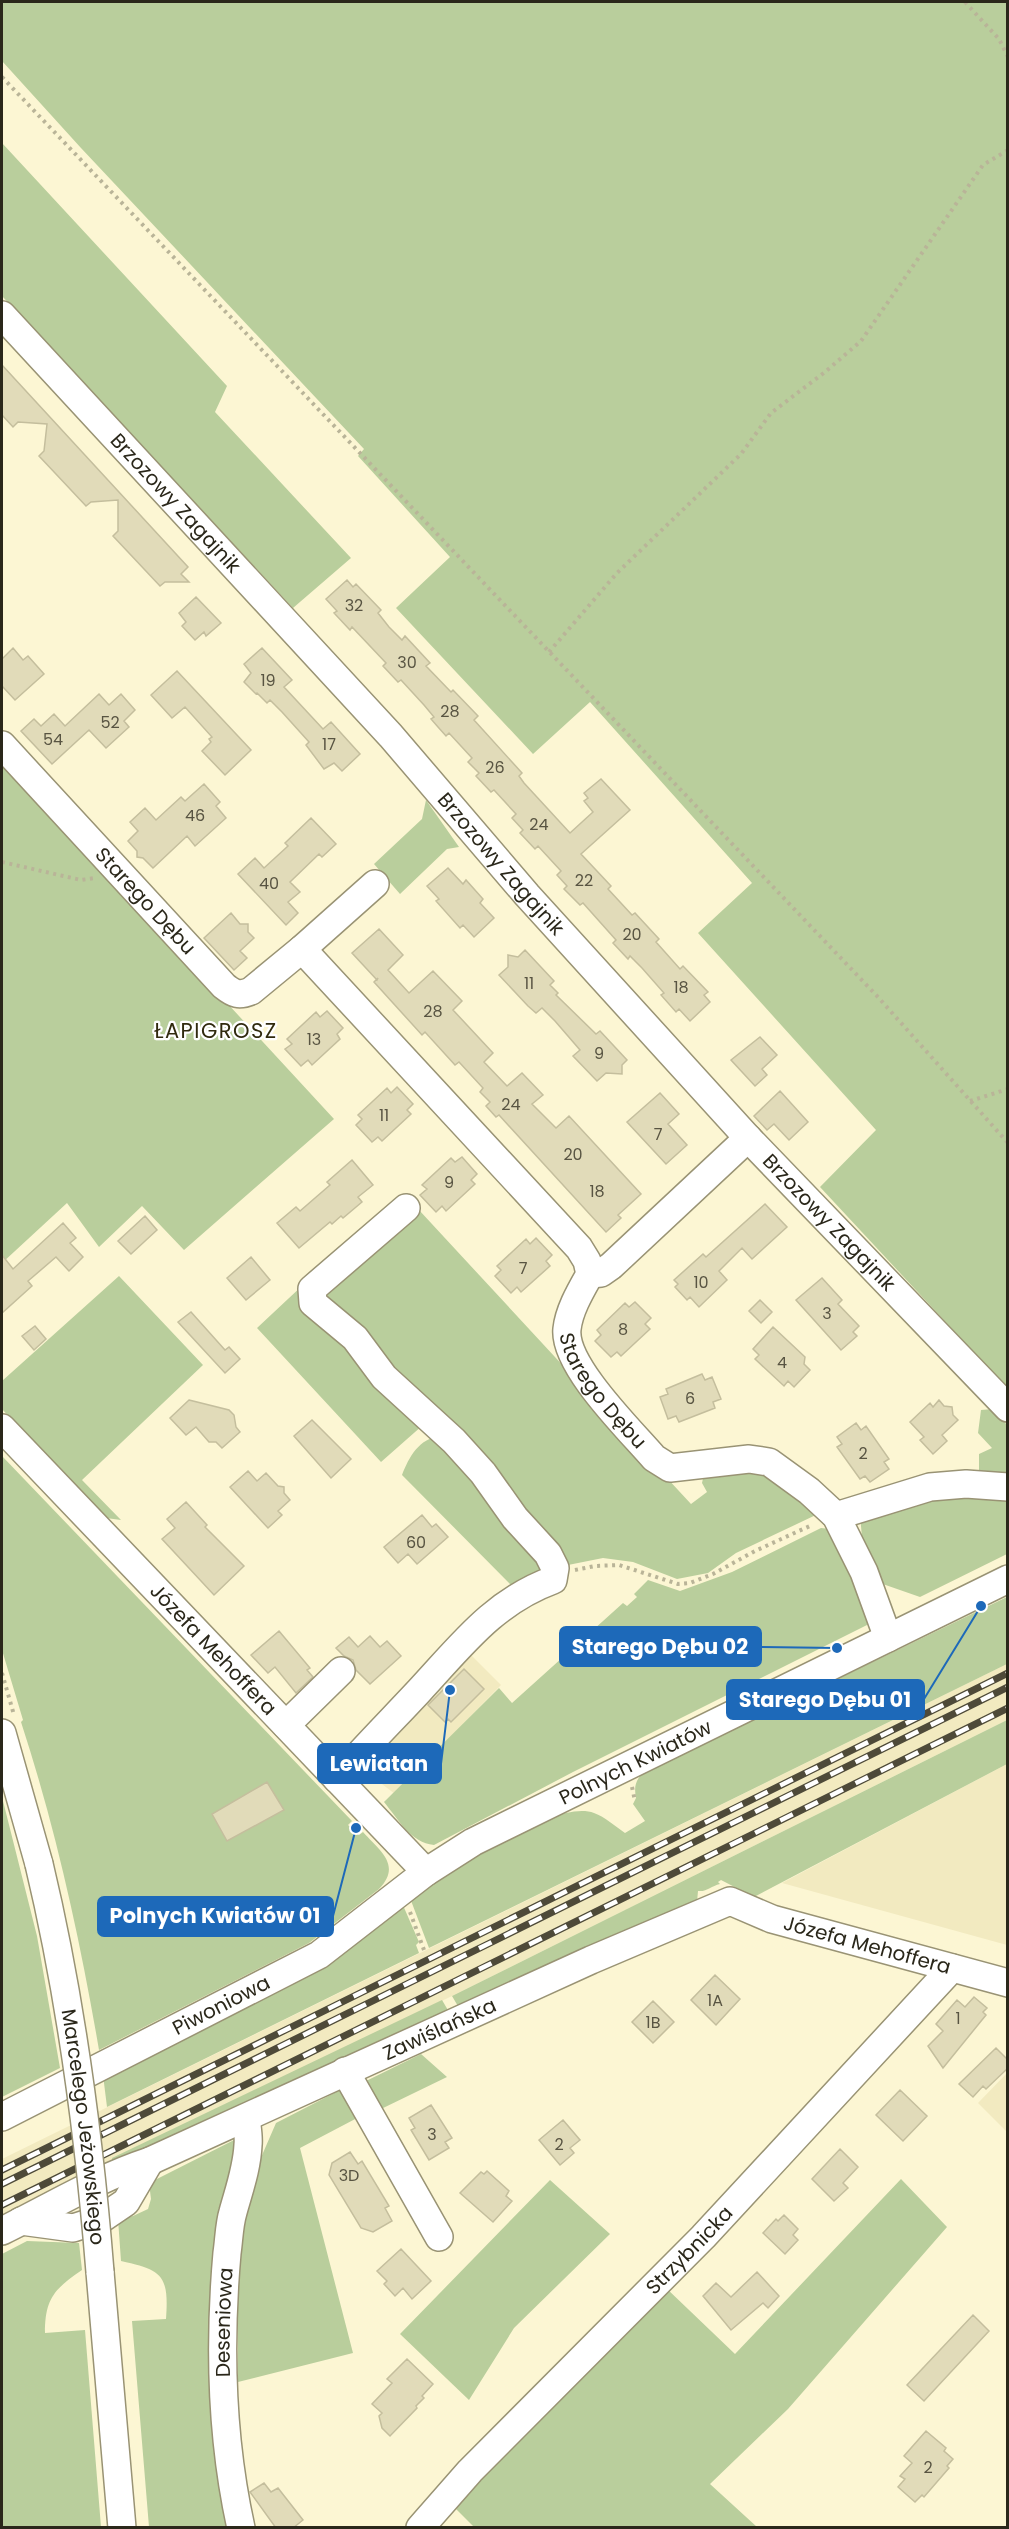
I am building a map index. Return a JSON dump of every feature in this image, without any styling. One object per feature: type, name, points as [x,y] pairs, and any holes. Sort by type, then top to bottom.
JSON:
[{"type":"street","name":"Brzozowy Zagajnik","points":[[2,315],[391,736],[527,895],[748,1138],[1008,1408]]},
{"type":"street","name":"Starego Dębu","points":[[2,745],[224,986],[233,993],[242,995],[251,991],[375,884]]},
{"type":"street","points":[[302,949],[579,1248],[587,1261],[590,1274],[600,1273],[611,1266],[748,1138]]},
{"type":"street","points":[[337,1779],[471,1634],[498,1609],[531,1588],[553,1580],[555,1568],[548,1554],[515,1518],[483,1473],[454,1441],[384,1377],[355,1338],[313,1304],[312,1289],[406,1208]]},
{"type":"street","name":"Starego Dębu","points":[[590,1274],[576,1300],[567,1330],[569,1350],[579,1369],[654,1458],[670,1468],[749,1459],[769,1462],[809,1491],[836,1516],[864,1572],[888,1638]]},
{"type":"street","name":"Józefa Mehoffera","points":[[2,1428],[426,1872]]},
{"type":"street","points":[[836,1516],[930,1487],[966,1484],[1008,1487]]},
{"type":"street","name":"Polnych Kwiatów","points":[[426,1872],[472,1842],[538,1808],[1008,1579]]},
{"type":"street","points":[[286,1725],[341,1671]]},
{"type":"street","name":"Marcelego Jeżowskiego","points":[[9,1728],[60,1956],[77,2052],[90,2158],[122,2528]]},
{"type":"street","name":"Piwoniowa","points":[[2,2117],[319,1955],[426,1872]]},
{"type":"street","name":"Józefa Mehoffera","points":[[730,1901],[772,1919],[1008,1983]]},
{"type":"street","name":"Zawiślańska","points":[[11,2226],[40,2209],[128,2168],[150,2161],[591,1960],[730,1901]]},
{"type":"street","name":"Strzybnicka","points":[[420,2528],[470,2471],[703,2237],[952,1968]]},
{"type":"street","points":[[345,2071],[439,2237]]},
{"type":"street","name":"Deseniowa","points":[[241,2528],[231,2481],[223,2394],[227,2254],[232,2215],[242,2183],[249,2144],[246,2118]]},
{"type":"path","points":[[965,2],[999,39],[1008,57]]},
{"type":"path","points":[[2,77],[877,996],[1008,1143]]},
{"type":"path","points":[[549,652],[617,573],[741,454],[771,413],[861,341],[983,165],[1008,150]]},
{"type":"path","points":[[2,862],[81,880],[122,876]]},
{"type":"path","points":[[970,1101],[1008,1089]]},
{"type":"path","points":[[554,1575],[595,1566],[619,1565],[678,1584],[690,1583],[820,1521],[836,1516]]},
{"type":"path","points":[[2,1673],[9,1728]]},
{"type":"shaded area","points":[[465,1649],[501,1685],[395,1794],[361,1768]]},
{"type":"shaded area","points":[[1007,1664],[1007,1720],[452,1996],[2,2214],[2,2159]]},
{"type":"shaded area","points":[[1007,1764],[1007,1945],[782,1883]]},
{"type":"shaded area","points":[[1007,2073],[1007,2132],[978,2103]]},
{"type":"green space","points":[[2,2],[1007,2],[1007,1388],[820,1187],[876,1130],[698,933],[752,883],[590,702],[533,754],[396,608],[450,557],[358,456],[364,449],[2,61]]},
{"type":"green space","points":[[2,143],[227,386],[215,412],[351,558],[293,608],[2,296]]},
{"type":"green space","points":[[2,759],[334,1119],[184,1250],[142,1206],[99,1247],[67,1203],[2,1263]]},
{"type":"green space","points":[[426,800],[459,847],[447,849],[400,894],[374,864],[422,819]]},
{"type":"green space","points":[[419,1210],[691,1504],[707,1492],[702,1483],[704,1474],[765,1469],[820,1513],[736,1553],[708,1573],[677,1579],[633,1562],[603,1558],[568,1565],[452,1428],[319,1292]]},
{"type":"green space","points":[[119,1276],[203,1365],[82,1480],[121,1520],[106,1518],[96,1512],[2,1409],[2,1381]]},
{"type":"green space","points":[[304,1284],[423,1425],[381,1462],[257,1328]]},
{"type":"green space","points":[[993,1409],[1007,1425],[1007,1480],[979,1479],[979,1454],[992,1448],[978,1433],[981,1410]]},
{"type":"green space","points":[[441,1436],[547,1569],[516,1590],[402,1475],[412,1455],[421,1444]]},
{"type":"green space","points":[[2,1456],[352,1821],[348,1825],[359,1835],[363,1832],[382,1852],[389,1865],[389,1873],[379,1889],[309,1943],[99,2050],[66,1885],[34,1762],[21,1722],[23,1720],[2,1650]]},
{"type":"green space","points":[[943,1491],[1007,1494],[1007,1554],[920,1597],[877,1582],[862,1537],[860,1515]]},
{"type":"green space","points":[[821,1528],[830,1529],[869,1612],[867,1625],[573,1772],[434,1845],[418,1840],[412,1835],[384,1802],[499,1688],[512,1703],[623,1603],[627,1606],[637,1597],[634,1594],[648,1580],[680,1591],[732,1572]]},
{"type":"green space","points":[[1007,1597],[1007,1664],[429,1948],[410,1898],[473,1857],[527,1827],[576,1811],[594,1813],[625,1833],[645,1821],[633,1804],[636,1798],[636,1784],[643,1773]]},
{"type":"green space","points":[[1007,1720],[1007,1764],[754,1897],[721,1880],[718,1882],[720,1884],[704,1891],[698,1891],[697,1902],[462,2013],[452,1996]]},
{"type":"green space","points":[[2,1797],[37,1936],[60,2068],[2,2097]]},
{"type":"green space","points":[[402,1903],[419,1942],[416,1945],[419,1953],[107,2107],[103,2075]]},
{"type":"green space","points":[[442,2000],[452,2017],[113,2169],[112,2158]]},
{"type":"green space","points":[[421,2054],[447,2077],[379,2110],[364,2082]]},
{"type":"green space","points":[[344,2088],[359,2117],[300,2148],[353,2353],[238,2382],[238,2233],[253,2176],[276,2123]]},
{"type":"green space","points":[[240,2137],[231,2527],[149,2527],[132,2321],[166,2319],[166,2293],[160,2277],[154,2272],[121,2261],[118,2219],[133,2216],[148,2209],[151,2199],[149,2183]]},
{"type":"green space","points":[[901,2179],[947,2227],[788,2409],[710,2484],[757,2527],[474,2527],[454,2507],[665,2287],[735,2354]]},
{"type":"green space","points":[[550,2180],[610,2234],[514,2328],[469,2400],[400,2334]]},
{"type":"green space","points":[[27,2241],[79,2243],[82,2270],[64,2283],[53,2296],[47,2311],[45,2333],[85,2330],[101,2527],[2,2527],[2,2254]]},
{"type":"building","points":[[2,365],[188,567],[181,574],[189,582],[165,582],[160,586],[113,536],[118,531],[118,500],[91,502],[86,506],[39,456],[44,451],[47,424],[18,422],[13,427],[2,415]]},
{"type":"building","points":[[347,580],[353,587],[356,584],[381,610],[378,613],[389,627],[402,640],[405,636],[430,663],[426,666],[478,716],[474,720],[522,773],[519,776],[524,783],[570,833],[593,812],[584,801],[588,798],[584,793],[601,779],[630,810],[581,854],[611,886],[608,889],[659,939],[656,942],[680,969],[683,966],[708,992],[704,995],[710,1002],[690,1021],[679,1009],[676,1012],[661,995],[664,993],[642,968],[630,956],[628,959],[613,943],[616,940],[583,903],[580,905],[564,889],[567,886],[557,875],[561,871],[538,846],[535,849],[520,833],[523,830],[512,818],[516,814],[494,790],[491,792],[476,776],[479,773],[468,762],[472,758],[449,733],[446,736],[431,719],[434,717],[424,705],[401,680],[398,682],[383,666],[386,663],[352,627],[350,630],[334,613],[337,611],[326,599]]},
{"type":"building","points":[[196,597],[221,623],[206,636],[204,632],[195,640],[182,626],[186,622],[179,613]]},
{"type":"building","points":[[13,648],[23,660],[28,656],[44,674],[15,700],[2,686],[2,659]]},
{"type":"building","points":[[262,648],[292,680],[284,687],[323,729],[331,722],[360,754],[342,771],[334,763],[324,769],[306,745],[309,742],[282,712],[270,700],[267,703],[244,682],[251,673],[244,664]]},
{"type":"building","points":[[177,671],[251,750],[225,775],[202,751],[211,742],[209,739],[212,737],[185,707],[172,718],[151,695]]},
{"type":"building","points":[[99,694],[109,705],[121,694],[135,710],[124,721],[129,727],[106,748],[89,730],[52,764],[21,731],[34,719],[41,726],[54,714],[65,726]]},
{"type":"building","points":[[204,784],[220,802],[216,806],[226,818],[195,846],[187,836],[153,868],[143,858],[137,857],[137,851],[128,841],[138,831],[130,822],[145,808],[156,820],[181,797],[185,801]]},
{"type":"building","points":[[311,818],[336,844],[322,857],[319,854],[290,882],[300,892],[288,902],[298,913],[286,925],[238,874],[255,858],[264,868],[288,846],[285,843]]},
{"type":"building","points":[[448,868],[463,884],[466,880],[483,899],[480,903],[494,918],[474,937],[463,925],[460,928],[436,901],[439,899],[427,886]]},
{"type":"building","points":[[231,913],[240,924],[248,924],[248,932],[254,938],[240,951],[247,958],[234,970],[204,938]]},
{"type":"building","points":[[379,929],[403,955],[388,970],[409,993],[433,971],[462,1001],[453,1010],[493,1053],[484,1062],[507,1086],[522,1073],[543,1095],[532,1104],[556,1128],[569,1116],[641,1194],[618,1215],[621,1218],[606,1232],[499,1115],[496,1117],[486,1106],[490,1102],[480,1092],[483,1088],[459,1062],[455,1065],[425,1032],[422,1035],[374,982],[377,979],[352,953]]},
{"type":"building","points":[[525,950],[554,981],[550,985],[558,993],[556,995],[596,1034],[600,1031],[627,1060],[622,1065],[622,1074],[606,1073],[597,1081],[573,1056],[580,1050],[555,1021],[542,1008],[536,1013],[499,975],[508,967],[508,955],[518,957]]},
{"type":"building","points":[[327,1011],[343,1028],[337,1034],[340,1039],[312,1065],[308,1060],[301,1066],[285,1049],[292,1044],[287,1039],[316,1012],[320,1017]]},
{"type":"building","points":[[760,1037],[777,1055],[762,1069],[767,1075],[755,1086],[731,1060]]},
{"type":"building","points":[[397,1087],[413,1104],[407,1110],[411,1114],[382,1141],[378,1137],[372,1142],[356,1125],[362,1119],[358,1115],[387,1088],[391,1093]]},
{"type":"building","points":[[780,1091],[808,1122],[789,1140],[774,1124],[767,1130],[754,1116]]},
{"type":"building","points":[[660,1093],[679,1114],[668,1124],[687,1145],[666,1164],[627,1122]]},
{"type":"building","points":[[462,1157],[477,1174],[471,1180],[475,1184],[446,1211],[442,1206],[436,1212],[420,1195],[427,1189],[422,1185],[451,1158],[455,1162]]},
{"type":"building","points":[[352,1160],[373,1185],[358,1197],[362,1202],[343,1218],[341,1216],[332,1224],[330,1222],[299,1248],[277,1223],[296,1207],[300,1211],[330,1185],[327,1182]]},
{"type":"building","points":[[765,1204],[787,1227],[752,1259],[742,1248],[719,1271],[727,1280],[699,1307],[690,1297],[687,1300],[675,1287],[678,1284],[674,1280],[703,1254],[706,1257]]},
{"type":"building","points":[[145,1216],[157,1230],[131,1254],[118,1241]]},
{"type":"building","points":[[63,1223],[76,1238],[70,1243],[83,1257],[69,1271],[56,1257],[28,1281],[32,1286],[2,1313],[2,1255],[13,1269]]},
{"type":"building","points":[[536,1238],[552,1255],[546,1261],[550,1266],[521,1292],[517,1287],[511,1293],[495,1276],[501,1270],[497,1266],[526,1239],[530,1244]]},
{"type":"building","points":[[251,1257],[270,1280],[246,1300],[227,1278]]},
{"type":"building","points":[[822,1278],[842,1300],[838,1304],[859,1326],[853,1332],[857,1336],[841,1350],[796,1300]]},
{"type":"building","points":[[760,1300],[772,1312],[761,1323],[749,1311]]},
{"type":"building","points":[[635,1302],[651,1318],[645,1324],[650,1329],[621,1356],[617,1352],[611,1357],[595,1341],[601,1335],[597,1330],[625,1303],[629,1307]]},
{"type":"building","points":[[191,1312],[225,1350],[229,1347],[240,1359],[225,1373],[178,1322]]},
{"type":"building","points":[[35,1326],[46,1339],[34,1350],[22,1336]]},
{"type":"building","points":[[773,1327],[805,1357],[804,1364],[810,1370],[794,1387],[788,1381],[784,1386],[755,1359],[759,1355],[753,1349]]},
{"type":"building","points":[[702,1374],[705,1380],[712,1377],[721,1399],[713,1402],[715,1408],[679,1422],[676,1416],[668,1419],[660,1397],[668,1394],[666,1389]]},
{"type":"building","points":[[189,1400],[229,1410],[234,1415],[236,1427],[240,1432],[222,1448],[216,1442],[209,1442],[196,1427],[186,1435],[170,1418]]},
{"type":"building","points":[[939,1400],[944,1406],[952,1407],[953,1415],[958,1420],[942,1435],[947,1441],[933,1454],[920,1440],[924,1437],[910,1422],[930,1403],[933,1407]]},
{"type":"building","points":[[312,1420],[351,1459],[331,1478],[294,1436]]},
{"type":"building","points":[[856,1423],[861,1430],[866,1426],[889,1459],[884,1462],[889,1469],[870,1482],[865,1476],[860,1479],[837,1447],[842,1444],[837,1437]]},
{"type":"building","points":[[248,1471],[257,1481],[266,1473],[278,1486],[284,1487],[284,1493],[290,1500],[278,1511],[282,1515],[268,1528],[230,1487]]},
{"type":"building","points":[[186,1502],[207,1525],[205,1527],[244,1566],[214,1595],[162,1539],[175,1528],[167,1519]]},
{"type":"building","points":[[422,1515],[432,1527],[436,1524],[448,1537],[417,1564],[408,1554],[398,1563],[384,1547]]},
{"type":"building","points":[[279,1631],[310,1668],[307,1670],[313,1677],[296,1693],[275,1667],[268,1673],[251,1655]]},
{"type":"building","points":[[370,1636],[380,1647],[387,1641],[401,1656],[370,1684],[356,1670],[353,1660],[344,1656],[336,1648],[349,1637],[358,1647]]},
{"type":"building","points":[[464,1669],[484,1689],[451,1722],[448,1719],[445,1722],[428,1705]]},
{"type":"building","points":[[267,1782],[284,1810],[227,1841],[212,1814]]},
{"type":"building","points":[[715,1975],[740,1999],[716,2025],[691,2000]]},
{"type":"building","points":[[974,1997],[987,2008],[983,2012],[986,2015],[943,2068],[928,2046],[943,2031],[936,2024],[957,2000],[965,2007]]},
{"type":"building","points":[[653,2001],[674,2022],[653,2043],[632,2022]]},
{"type":"building","points":[[996,2048],[1008,2060],[1008,2068],[986,2089],[983,2086],[973,2097],[959,2084]]},
{"type":"building","points":[[900,2090],[927,2116],[903,2141],[876,2115]]},
{"type":"building","points":[[431,2105],[452,2138],[445,2142],[449,2148],[429,2160],[411,2130],[415,2128],[409,2118]]},
{"type":"building","points":[[563,2120],[580,2140],[570,2148],[574,2153],[560,2165],[539,2140]]},
{"type":"building","points":[[840,2149],[858,2167],[843,2183],[848,2188],[834,2201],[812,2179]]},
{"type":"building","points":[[350,2152],[358,2164],[362,2161],[389,2206],[385,2208],[392,2221],[373,2232],[361,2228],[329,2175],[332,2163]]},
{"type":"building","points":[[487,2171],[509,2191],[506,2196],[512,2201],[493,2222],[460,2193],[481,2172],[484,2174]]},
{"type":"building","points":[[784,2215],[798,2229],[793,2235],[798,2240],[785,2254],[763,2233],[776,2219],[778,2221]]},
{"type":"building","points":[[401,2249],[431,2281],[412,2299],[403,2288],[395,2296],[384,2284],[387,2281],[377,2271]]},
{"type":"building","points":[[757,2272],[779,2296],[768,2308],[763,2303],[731,2330],[703,2296],[716,2283],[731,2297]]},
{"type":"building","points":[[973,2315],[989,2331],[924,2401],[907,2385]]},
{"type":"building","points":[[407,2359],[433,2384],[422,2396],[424,2398],[416,2406],[417,2408],[390,2436],[382,2428],[379,2416],[382,2413],[372,2404],[392,2383],[387,2379]]},
{"type":"building","points":[[926,2431],[946,2448],[944,2451],[953,2459],[947,2466],[949,2468],[924,2497],[922,2495],[915,2502],[898,2487],[905,2479],[900,2476],[912,2463],[904,2456]]},
{"type":"building","points":[[264,2483],[271,2492],[278,2488],[303,2520],[293,2528],[276,2528],[250,2492]]},
{"type":"railway","points":[[2,2170],[1008,1673]]},
{"type":"railway","points":[[2,2184],[1008,1687]]},
{"type":"railway","points":[[2,2205],[1008,1708]]},
{"type":"place","name":"Starego Dębu 01","points":[[981,1606]]},
{"type":"place","name":"Starego Dębu 02","points":[[837,1648]]},
{"type":"place","name":"Lewiatan","points":[[450,1690]]},
{"type":"place","name":"Polnych Kwiatów 01","points":[[356,1828]]},
{"type":"district","name":"ŁAPIGROSZ","points":[[216,1031]]}]
